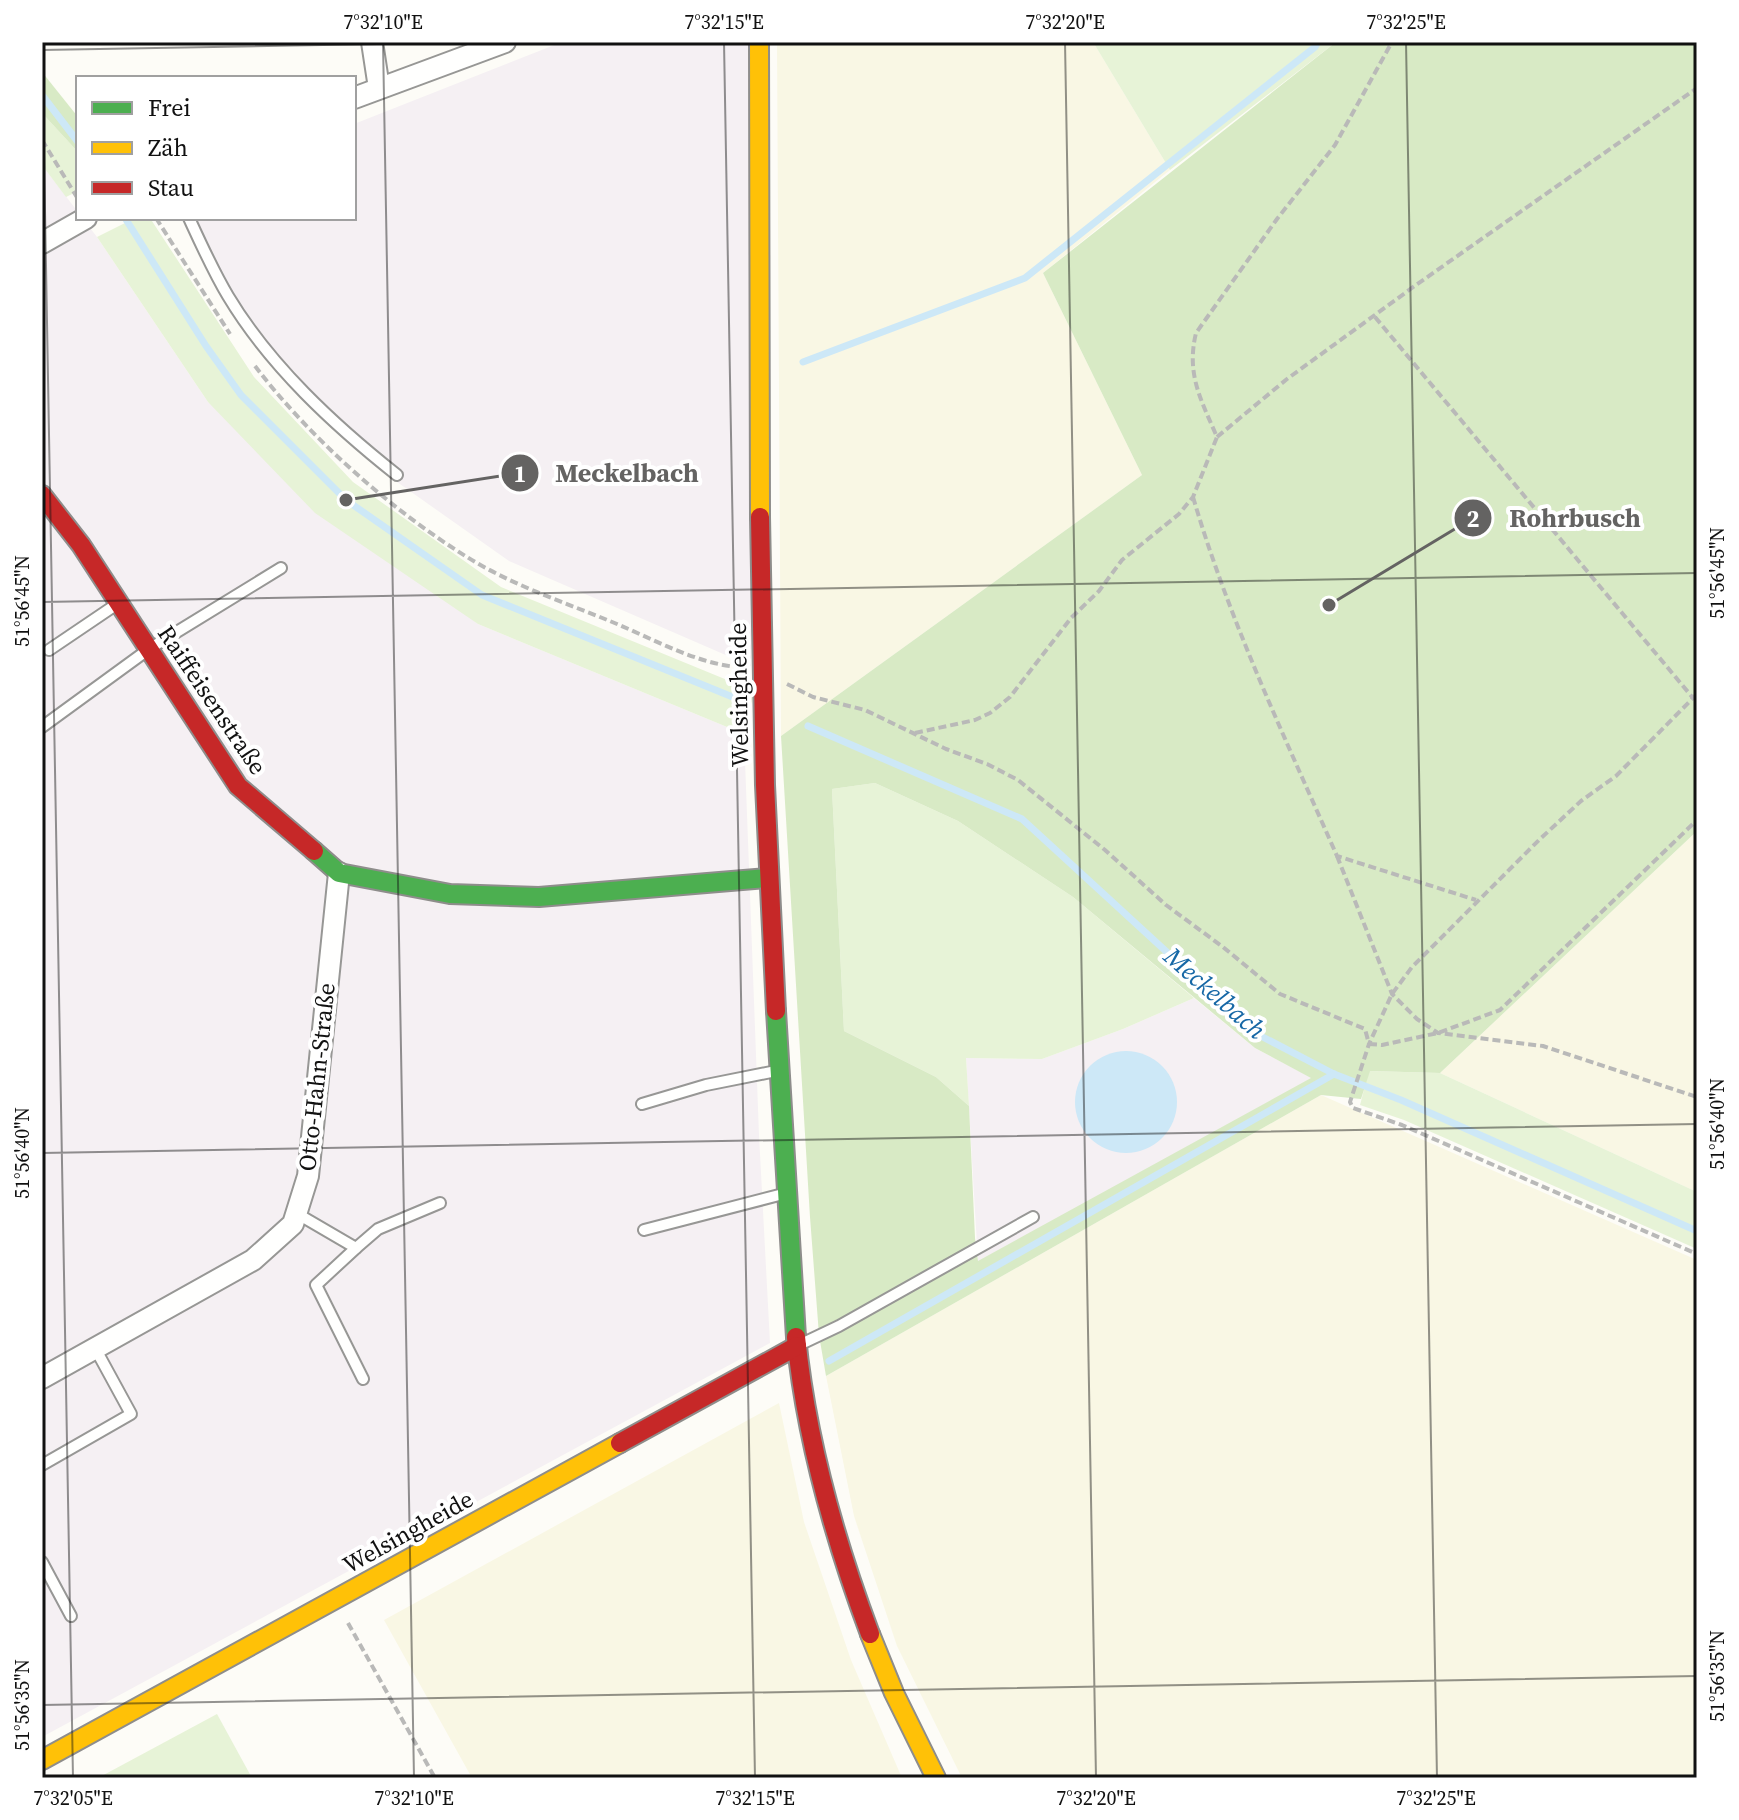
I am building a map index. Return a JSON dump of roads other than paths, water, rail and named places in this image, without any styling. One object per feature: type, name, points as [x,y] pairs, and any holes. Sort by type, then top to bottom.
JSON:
[{"type":"street","points":[[372,42],[379,88]]},
{"type":"street","points":[[356,97],[505,42]]},
{"type":"street","name":"Welsingheide","points":[[759,42],[762,671],[767,878],[797,1346],[807,1420],[834,1524],[876,1651],[936,1778]]},
{"type":"street","points":[[42,243],[82,220]]},
{"type":"street","name":"Raiffeisenstraße","points":[[42,495],[81,545],[238,786],[339,873]]},
{"type":"street","points":[[339,873],[450,894],[539,897],[767,878]]},
{"type":"street","name":"Otto-Hahn-Straße","points":[[42,1378],[253,1260],[293,1224],[308,1176],[339,873]]},
{"type":"street","name":"Welsingheide","points":[[42,1760],[797,1346]]},
{"type":"lane","points":[[190,220],[228,296],[260,342],[309,398],[397,475]]},
{"type":"lane","points":[[42,727],[149,649],[281,568]]},
{"type":"lane","points":[[49,650],[119,603]]},
{"type":"lane","points":[[642,1104],[706,1085],[780,1070]]},
{"type":"lane","points":[[644,1230],[785,1194]]},
{"type":"lane","points":[[363,1379],[316,1285],[378,1229],[440,1203]]},
{"type":"lane","points":[[296,1213],[356,1248]]},
{"type":"lane","name":"Welsingheide","points":[[797,1346],[839,1326],[1033,1217]]},
{"type":"lane","points":[[42,1465],[131,1414],[95,1348]]},
{"type":"lane","points":[[42,1562],[71,1616]]},
{"type":"water","points":[[1126,1051],[1145,1055],[1162,1066],[1173,1083],[1177,1102],[1173,1121],[1162,1138],[1145,1149],[1126,1153],[1107,1149],[1090,1138],[1079,1121],[1075,1102],[1079,1083],[1090,1066],[1107,1055]]},
{"type":"waterway","points":[[803,362],[1025,278],[1318,42]]},
{"type":"waterway","name":"Meckelbach","points":[[42,95],[76,139]]},
{"type":"waterway","name":"Meckelbach","points":[[126,220],[206,346],[241,395],[346,500],[482,595],[740,700]]},
{"type":"waterway","name":"Meckelbach","points":[[808,726],[1022,819],[1255,1033],[1334,1074],[1401,1100],[1697,1231]]},
{"type":"waterway","points":[[829,1361],[1334,1074]]},
{"type":"place","name":"Meckelbach","points":[[346,500]]},
{"type":"place","name":"Rohrbusch","points":[[1329,605]]}]
